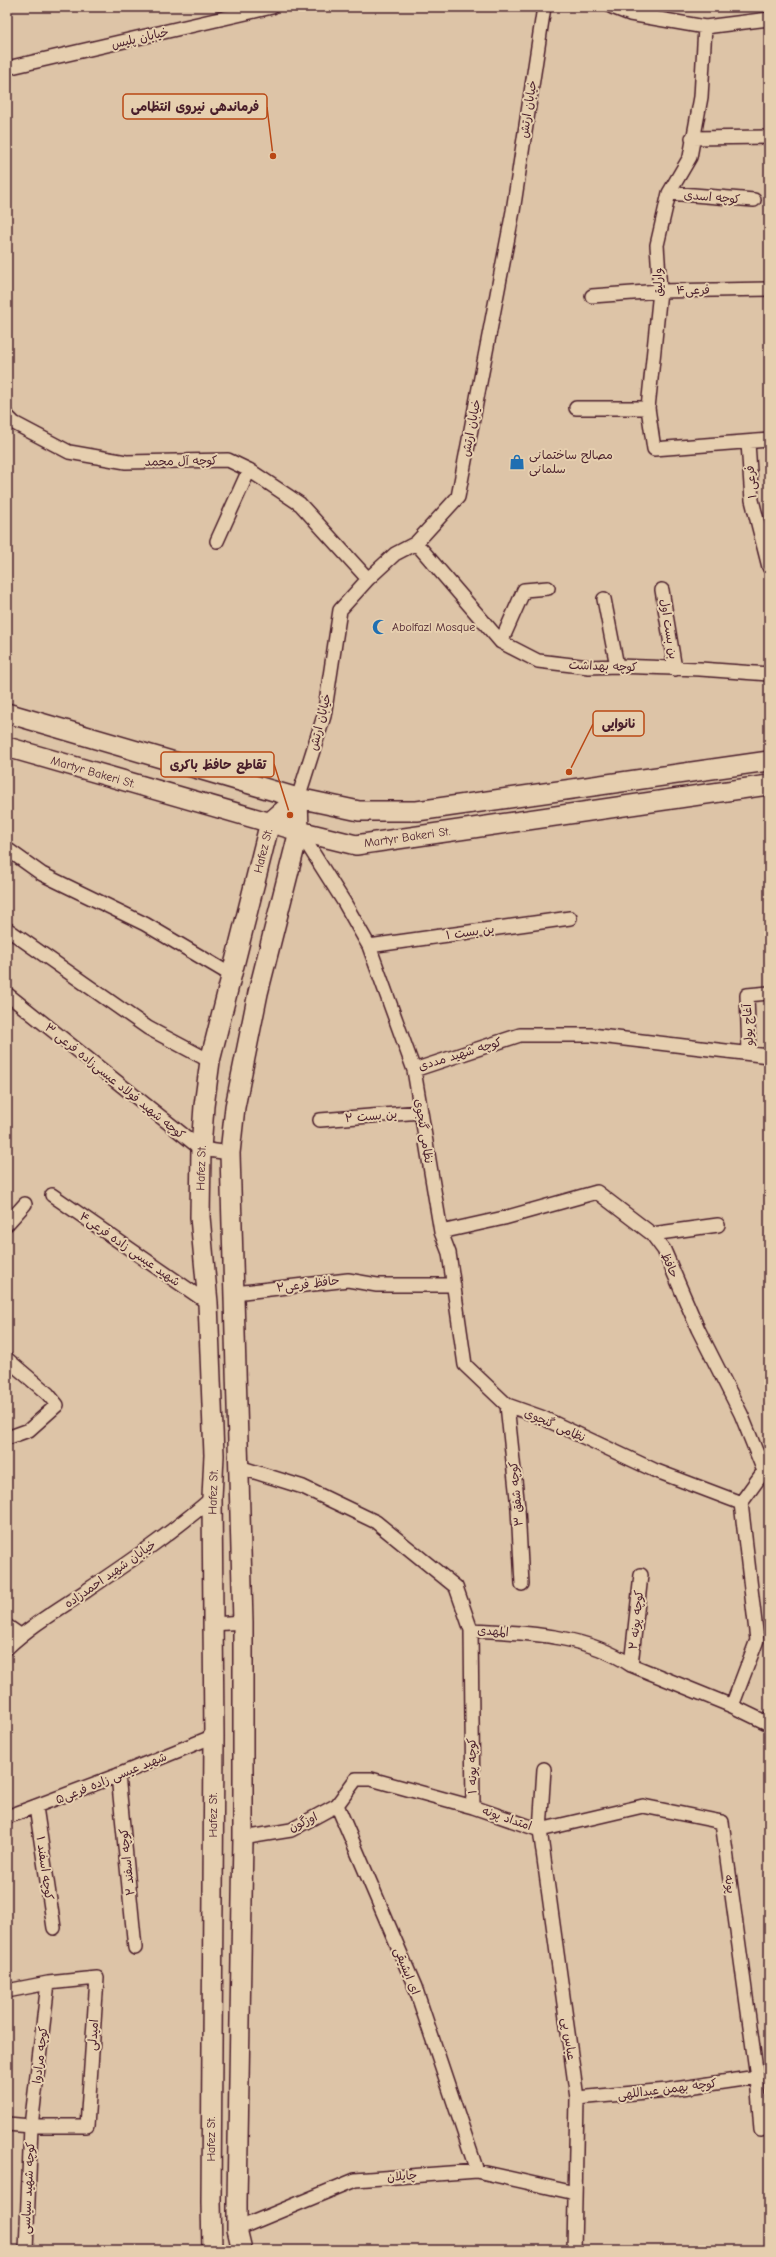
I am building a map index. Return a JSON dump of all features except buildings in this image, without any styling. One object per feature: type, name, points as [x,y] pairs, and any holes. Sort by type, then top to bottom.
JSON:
[{"type":"main road","name":"Martyr Bakeri St.","points":[[7,713],[298,798],[359,811],[417,811],[769,761]]},
{"type":"main road","name":"Martyr Bakeri St.","points":[[7,747],[299,831],[356,845],[769,786]]},
{"type":"main road","name":"Hafez St.","points":[[212,2250],[211,2194],[214,1736],[212,1498],[214,1440],[208,1303],[200,1217],[201,1149],[204,1106],[210,1061],[233,976],[270,822],[298,798]]},
{"type":"main road","name":"Hafez St.","points":[[242,2250],[237,2229],[243,1622],[230,1153],[235,1107],[258,993],[299,831],[298,798]]},
{"type":"street","name":"خیابان پلیس","points":[[7,68],[272,7]]},
{"type":"street","name":"خیابان ارتش","points":[[298,798],[324,716],[340,610],[368,578],[396,554],[416,543],[458,497],[513,211],[544,7]]},
{"type":"street","points":[[612,7],[630,14],[705,27],[769,20]]},
{"type":"street","name":"وارلیق","points":[[705,27],[701,97],[692,138],[690,157],[669,193],[656,245],[660,291],[648,408],[654,449],[748,443]]},
{"type":"street","points":[[692,138],[769,137]]},
{"type":"street","name":"کوچه اسدی","points":[[669,193],[754,200]]},
{"type":"street","name":"فرعی۴","points":[[592,296],[660,291],[769,289]]},
{"type":"street","points":[[576,408],[648,408]]},
{"type":"street","name":"کوچه آل محمد","points":[[7,416],[14,423],[69,452],[126,462],[228,460],[249,470],[300,504],[368,578]]},
{"type":"street","points":[[748,443],[769,440]]},
{"type":"street","name":"فرعی ۱","points":[[748,443],[752,500],[769,567]]},
{"type":"street","points":[[217,541],[249,470]]},
{"type":"street","name":"کوچه بهداشت","points":[[416,543],[501,642],[538,661],[589,668],[617,666],[700,669],[769,674]]},
{"type":"street","points":[[501,642],[524,590],[548,588]]},
{"type":"street","name":"بن بست اول","points":[[662,590],[675,669]]},
{"type":"street","points":[[604,599],[617,666]]},
{"type":"street","name":"کوچه شهید مددی","points":[[299,831],[344,902],[369,946],[414,1070],[520,1035],[591,1034],[769,1056]]},
{"type":"street","points":[[7,849],[42,874],[145,924],[233,976]]},
{"type":"street","name":"بن بست ۱","points":[[369,946],[570,918]]},
{"type":"street","points":[[7,930],[148,1028],[210,1061]]},
{"type":"street","name":"آغاج یولو","points":[[749,1053],[747,995],[769,993]]},
{"type":"street","name":"کوچه شهید فولاد عیسی‌زاده فرعی ۳","points":[[7,994],[201,1149]]},
{"type":"street","name":"نظامی گنجوی","points":[[414,1070],[441,1232],[449,1252],[465,1365],[507,1405],[541,1417],[654,1470],[741,1503]]},
{"type":"street","name":"بن بست ۲","points":[[320,1120],[421,1112]]},
{"type":"street","points":[[201,1149],[230,1153]]},
{"type":"street","name":"حافظ","points":[[441,1232],[504,1218],[597,1192],[652,1234],[664,1250],[698,1329],[741,1414],[766,1468],[741,1503]]},
{"type":"street","name":"شهید عیسی زاده فرعی۴","points":[[52,1195],[208,1303]]},
{"type":"street","points":[[7,1224],[25,1204]]},
{"type":"street","points":[[652,1234],[718,1224]]},
{"type":"street","name":"حافظ فرعی۲","points":[[234,1293],[348,1280],[377,1286],[454,1286]]},
{"type":"street","points":[[7,1359],[48,1394],[57,1405],[29,1430],[7,1438]]},
{"type":"street","name":"کوچه شفق ۳","points":[[507,1405],[518,1508],[522,1584]]},
{"type":"street","name":"المهدی","points":[[239,1467],[304,1487],[376,1522],[456,1587],[471,1630],[550,1635],[616,1655],[632,1665],[732,1706],[769,1724]]},
{"type":"street","name":"خیابان شهید احمدزاده","points":[[7,1648],[20,1635],[107,1577],[194,1514],[212,1498]]},
{"type":"street","points":[[732,1706],[757,1640],[741,1503]]},
{"type":"street","name":"کوچه پونه ۲","points":[[632,1665],[641,1575]]},
{"type":"street","points":[[213,1624],[243,1622]]},
{"type":"street","points":[[7,1626],[20,1635]]},
{"type":"street","name":"کوچه پونه ۱","points":[[337,1805],[356,1779],[371,1779],[473,1806],[471,1630]]},
{"type":"street","name":"شهید عیسی زاده فرعی۵","points":[[7,1817],[118,1776],[214,1736]]},
{"type":"street","name":"عباس پی","points":[[544,1769],[540,1830],[577,2098],[574,2250]]},
{"type":"street","name":"کوچه اسفند ۲","points":[[118,1776],[135,1948]]},
{"type":"street","name":"اوزگون","points":[[242,1838],[291,1830],[337,1805]]},
{"type":"street","name":"ای ایشیقی","points":[[337,1805],[415,1987],[477,2171]]},
{"type":"street","name":"امتداد پونه","points":[[473,1806],[540,1830]]},
{"type":"street","name":"پونه","points":[[540,1830],[643,1806],[722,1822],[757,2077],[761,2130]]},
{"type":"street","name":"کوچه اسفند ۱","points":[[36,1807],[54,1928]]},
{"type":"street","name":"امیدلی","points":[[7,1991],[48,1983],[97,1978],[87,2126],[31,2126]]},
{"type":"street","name":"کوچه مرادوا","points":[[31,2126],[48,1983]]},
{"type":"street","name":"کوچه بهمن عبداللهی","points":[[577,2098],[668,2090],[757,2077]]},
{"type":"street","points":[[7,2124],[31,2126]]},
{"type":"street","name":"کوچه شهید سیاسی","points":[[26,2250],[31,2126]]},
{"type":"street","name":"چایلان","points":[[237,2229],[355,2180],[477,2171],[575,2193]]},
{"type":"place","name":"فرماندهی نیروی انتظامی","points":[[273,156]]},
{"type":"place","name":"مصالح ساختمانی سلمانی","points":[[517,462]]},
{"type":"place","name":"Abolfazl Mosque","points":[[380,627]]},
{"type":"place","name":"نانوایی","points":[[569,772]]},
{"type":"place","name":"تقاطع حافظ باکری","points":[[290,815]]}]
